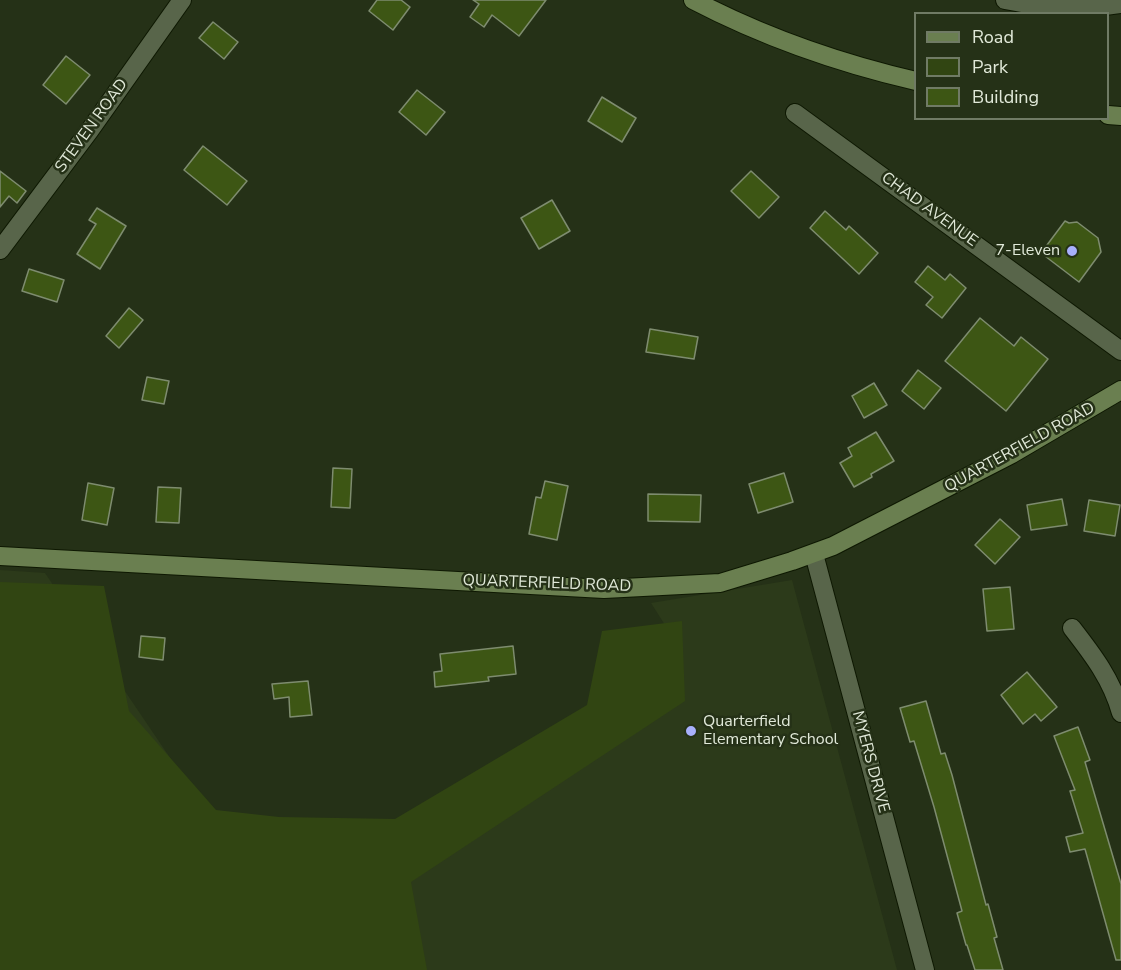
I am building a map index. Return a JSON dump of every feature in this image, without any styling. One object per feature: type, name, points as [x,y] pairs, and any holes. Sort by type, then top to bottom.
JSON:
[{"type":"street","name":"STEVEN ROAD","points":[[0,250],[90,130],[182,0]]},
{"type":"street","points":[[693,0],[723,16],[817,54],[914,81]]},
{"type":"street","points":[[1005,0],[1061,8],[1096,8],[1121,4]]},
{"type":"street","name":"CHAD AVENUE","points":[[795,113],[1121,351]]},
{"type":"street","name":"QUARTERFIELD ROAD","points":[[0,556],[604,589],[720,583],[833,546],[1012,454],[1121,390]]},
{"type":"street","name":"MYERS DRIVE","points":[[814,554],[926,970]]},
{"type":"street","points":[[1072,628],[1098,662],[1116,696],[1121,713]]},
{"type":"shaded area","name":"Quarterfield Elementary School","points":[[0,570],[45,573],[225,839],[355,850],[681,650],[651,603],[792,580],[897,970],[126,970],[0,634]]},
{"type":"green space","points":[[0,582],[104,586],[129,711],[216,810],[279,817],[395,819],[587,705],[602,631],[682,621],[685,701],[411,882],[427,970],[0,970]]},
{"type":"building","points":[[377,0],[401,0],[410,7],[393,30],[369,11]]},
{"type":"building","points":[[473,0],[546,0],[519,36],[492,15],[484,27],[470,17],[479,4]]},
{"type":"building","points":[[213,22],[238,42],[224,59],[199,38]]},
{"type":"building","points":[[66,56],[90,75],[66,104],[43,85]]},
{"type":"building","points":[[417,90],[445,112],[426,135],[399,112]]},
{"type":"building","points":[[602,97],[636,118],[622,142],[588,121]]},
{"type":"building","points":[[203,146],[247,181],[227,205],[184,170]]},
{"type":"building","points":[[0,171],[26,191],[17,203],[9,196],[0,207]]},
{"type":"building","points":[[751,171],[779,197],[759,218],[731,191]]},
{"type":"building","points":[[552,200],[570,231],[539,249],[521,218]]},
{"type":"building","points":[[97,208],[126,226],[100,269],[77,254],[96,224],[89,220]]},
{"type":"building","points":[[825,211],[846,230],[849,226],[878,253],[859,274],[810,228]]},
{"type":"building","name":"7-Eleven","points":[[1065,221],[1077,222],[1098,238],[1101,252],[1079,282],[1041,253]]},
{"type":"building","points":[[928,266],[945,280],[950,274],[966,288],[942,318],[926,305],[933,297],[915,282]]},
{"type":"building","points":[[29,269],[64,280],[57,302],[22,291]]},
{"type":"building","points":[[129,308],[143,320],[119,348],[106,336]]},
{"type":"building","points":[[980,318],[1014,346],[1021,337],[1048,359],[1006,411],[945,361]]},
{"type":"building","points":[[650,329],[698,337],[694,359],[646,352]]},
{"type":"building","points":[[918,370],[941,388],[924,409],[902,391]]},
{"type":"building","points":[[147,377],[169,381],[164,404],[142,400]]},
{"type":"building","points":[[874,383],[887,405],[864,418],[852,396]]},
{"type":"building","points":[[876,432],[894,461],[854,487],[840,463],[852,456],[848,448]]},
{"type":"building","points":[[333,468],[352,469],[350,508],[331,507]]},
{"type":"building","points":[[784,473],[793,502],[758,513],[749,484]]},
{"type":"building","points":[[545,481],[568,486],[557,540],[529,534],[536,497],[541,498]]},
{"type":"building","points":[[88,483],[114,488],[107,525],[82,520]]},
{"type":"building","points":[[158,487],[181,488],[179,523],[156,522]]},
{"type":"building","points":[[648,494],[701,495],[700,522],[648,521]]},
{"type":"building","points":[[1062,499],[1067,525],[1031,530],[1027,505]]},
{"type":"building","points":[[1089,500],[1120,505],[1115,536],[1084,531]]},
{"type":"building","points":[[1000,519],[1020,537],[995,564],[975,545]]},
{"type":"building","points":[[1010,587],[1014,629],[987,631],[983,589]]},
{"type":"building","points":[[141,636],[165,638],[163,660],[139,657]]},
{"type":"building","points":[[513,646],[516,674],[488,677],[489,681],[435,687],[434,672],[442,671],[440,654]]},
{"type":"building","points":[[1027,672],[1057,707],[1041,721],[1035,714],[1023,724],[1001,695]]},
{"type":"building","points":[[308,681],[312,715],[290,717],[289,697],[274,699],[272,684]]},
{"type":"building","points":[[926,701],[941,754],[945,753],[952,775],[986,905],[988,904],[997,937],[994,938],[1003,970],[975,970],[966,945],[957,913],[962,911],[934,807],[914,741],[910,742],[900,708]]},
{"type":"building","points":[[1078,727],[1090,760],[1085,762],[1121,884],[1121,960],[1116,960],[1085,849],[1070,852],[1066,837],[1083,833],[1070,791],[1075,790],[1054,736]]},
{"type":"place","name":"7-Eleven","points":[[1072,251]]},
{"type":"place","name":"Quarterfield Elementary School","points":[[691,731]]}]
